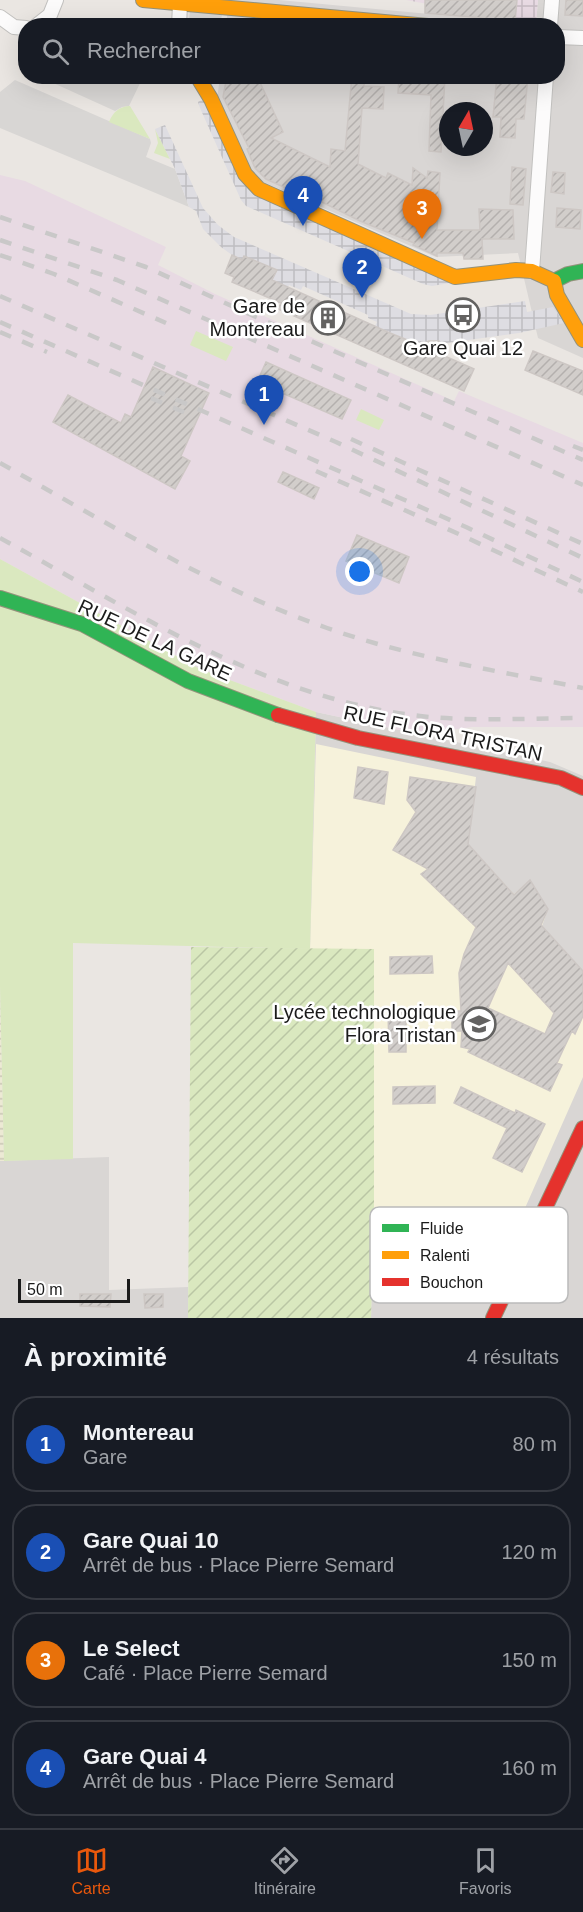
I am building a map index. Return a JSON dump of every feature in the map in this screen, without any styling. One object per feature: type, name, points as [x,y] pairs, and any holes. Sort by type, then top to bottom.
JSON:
[{"type":"main road","points":[[143,0],[338,18]]},
{"type":"main road","points":[[202,84],[245,174],[259,189],[455,277],[516,270],[532,271],[554,281]]},
{"type":"main road","points":[[554,281],[568,273],[583,272]]},
{"type":"main road","points":[[554,281],[557,295],[583,340]]},
{"type":"main road","name":"RUE DE LA GARE","points":[[0,598],[82,624],[188,681],[293,720]]},
{"type":"main road","name":"RUE FLORA TRISTAN","points":[[293,720],[358,738],[561,778],[583,788]]},
{"type":"main road","points":[[546,1207],[583,1128]]},
{"type":"main road","points":[[493,1318],[500,1303]]},
{"type":"street","points":[[46,18],[50,15],[56,0]]},
{"type":"street","points":[[551,18],[552,0]]},
{"type":"street","points":[[179,18],[180,4]]},
{"type":"street","points":[[0,17],[18,27]]},
{"type":"street","points":[[565,37],[583,38]]},
{"type":"street","points":[[532,271],[545,84]]},
{"type":"shaded area","points":[[229,0],[279,0],[472,18],[227,18]]},
{"type":"shaded area","points":[[406,0],[538,0],[536,18],[504,18]]},
{"type":"shaded area","points":[[538,0],[583,0],[583,358],[538,338],[518,253],[436,257],[254,178],[217,99],[219,84],[565,84],[565,18],[536,18]]},
{"type":"shaded area","points":[[190,12],[222,15],[221,18],[189,18]]},
{"type":"shaded area","points":[[15,80],[18,84],[24,84],[150,139],[151,143],[146,157],[175,169],[189,207],[0,128],[0,92]]},
{"type":"shaded area","points":[[55,84],[140,84],[129,106],[115,111]]},
{"type":"shaded area","points":[[205,98],[242,178],[450,283],[432,286],[423,284],[246,206],[241,200],[200,108],[198,102]]},
{"type":"shaded area","points":[[165,125],[203,208],[218,225],[234,237],[411,314],[430,315],[525,301],[527,312],[553,307],[564,323],[519,333],[439,344],[432,340],[420,345],[375,326],[377,322],[368,318],[368,315],[303,286],[301,290],[289,285],[283,298],[261,288],[269,271],[232,255],[221,247],[203,229],[196,211],[189,207],[175,169],[155,129]]},
{"type":"shaded area","points":[[0,175],[25,181],[166,247],[158,265],[215,294],[454,401],[459,391],[583,443],[583,727],[472,727],[418,734],[316,712],[200,669],[0,559]]},
{"type":"shaded area","name":"Lycée technologique Flora Tristan","points":[[316,712],[550,762],[583,776],[583,1318],[371,1318],[371,1303],[568,1303],[568,1207],[374,1207],[374,950],[310,949]]},
{"type":"shaded area","name":"Lycée technologique Flora Tristan","points":[[316,744],[476,777],[468,844],[514,894],[530,880],[548,909],[542,926],[583,971],[583,1077],[526,1207],[374,1207],[374,950],[310,949]]},
{"type":"shaded area","points":[[0,986],[4,1161],[0,1161]]},
{"type":"shaded area","points":[[109,1157],[109,1290],[188,1287],[188,1318],[0,1318],[0,1161]]},
{"type":"green space","points":[[130,106],[150,139],[109,122],[117,111]]},
{"type":"green space","points":[[155,129],[170,159],[154,153],[158,143]]},
{"type":"green space","points":[[196,331],[233,347],[226,361],[190,345]]},
{"type":"green space","points":[[361,409],[384,420],[379,430],[356,420]]},
{"type":"green space","points":[[0,559],[200,669],[316,712],[310,949],[73,943],[73,1159],[4,1161],[0,986]]},
{"type":"green space","points":[[191,947],[374,949],[374,1207],[370,1207],[371,1318],[188,1318]]},
{"type":"building","points":[[425,0],[517,0],[515,18],[481,18],[425,13]]},
{"type":"building","points":[[566,0],[583,0],[583,16],[565,15]]},
{"type":"building","points":[[225,84],[261,84],[283,132],[271,138],[330,167],[331,149],[345,151],[351,84],[384,87],[383,109],[362,108],[358,164],[386,178],[388,173],[412,185],[413,168],[427,178],[428,171],[440,173],[437,230],[480,230],[479,209],[513,210],[514,239],[482,239],[483,259],[464,259],[463,253],[437,253],[437,256],[413,245],[414,243],[266,179],[255,168],[247,149],[249,148],[223,97]]},
{"type":"building","points":[[399,84],[445,84],[444,102],[439,102],[439,152],[429,151],[431,95],[398,93]]},
{"type":"building","points":[[496,84],[527,84],[524,119],[516,119],[515,138],[500,137],[501,117],[493,117]]},
{"type":"building","points":[[512,167],[526,169],[523,205],[510,204]]},
{"type":"building","points":[[553,172],[565,173],[564,194],[551,192]]},
{"type":"building","points":[[557,208],[581,210],[580,229],[556,227]]},
{"type":"building","points":[[232,255],[242,260],[244,256],[277,270],[272,280],[390,333],[420,345],[429,341],[439,341],[440,354],[474,369],[464,391],[278,309],[281,303],[232,282],[234,277],[225,273]]},
{"type":"building","points":[[533,351],[583,371],[583,395],[525,370]]},
{"type":"building","points":[[266,362],[351,400],[342,419],[257,382]]},
{"type":"building","points":[[153,367],[209,393],[181,456],[190,461],[175,489],[53,422],[68,395],[121,423],[125,414],[131,417]]},
{"type":"building","points":[[283,472],[319,488],[314,499],[278,482]]},
{"type":"building","points":[[357,535],[409,557],[399,583],[346,561]]},
{"type":"building","points":[[358,767],[388,772],[384,804],[354,798]]},
{"type":"building","points":[[410,777],[476,787],[468,844],[514,895],[530,880],[548,909],[541,925],[583,971],[583,1016],[575,1034],[572,1031],[557,1063],[562,1065],[550,1091],[468,1052],[470,1049],[461,1047],[462,1031],[452,1031],[452,1011],[461,1011],[459,973],[464,954],[476,927],[421,874],[428,869],[393,850],[416,812],[407,800]],"holes":[[[508,963],[554,1013],[545,1034],[488,1008]]]},
{"type":"building","points":[[432,956],[433,973],[390,974],[390,957]]},
{"type":"building","points":[[388,1010],[406,1010],[406,1052],[389,1052]]},
{"type":"building","points":[[435,1086],[435,1103],[393,1104],[393,1087]]},
{"type":"building","points":[[461,1087],[515,1113],[516,1110],[545,1124],[522,1172],[493,1158],[507,1128],[454,1103]]},
{"type":"building","points":[[80,1294],[111,1294],[110,1307],[80,1306]]},
{"type":"building","points":[[144,1294],[163,1294],[163,1307],[145,1308]]},
{"type":"railway","points":[[0,217],[146,267],[583,460]]},
{"type":"railway","points":[[0,240],[117,280],[583,485]]},
{"type":"railway","points":[[0,255],[54,274],[166,323]]},
{"type":"railway","points":[[0,296],[336,442],[583,558]]},
{"type":"railway","points":[[0,322],[466,527],[583,582]]},
{"type":"railway","points":[[0,332],[47,352]]},
{"type":"railway","points":[[151,398],[195,417]]},
{"type":"railway","points":[[351,439],[583,544]]},
{"type":"railway","points":[[573,446],[583,450]]},
{"type":"railway","points":[[0,463],[160,553],[284,612],[390,647],[583,688]]},
{"type":"railway","points":[[316,471],[583,592]]},
{"type":"railway","points":[[0,538],[202,648],[308,691],[363,706],[440,718],[583,718]]},
{"type":"traffic: fast","points":[[554,281],[568,274],[583,271]]},
{"type":"traffic: fast","points":[[0,598],[82,624],[188,681],[278,715]]},
{"type":"traffic: slow","points":[[143,0],[340,18]]},
{"type":"traffic: slow","points":[[202,84],[245,174],[259,189],[455,277],[516,270],[532,271],[554,281]]},
{"type":"traffic: slow","points":[[554,281],[557,295],[583,340]]},
{"type":"traffic: jam","points":[[278,715],[358,738],[561,778],[583,788]]},
{"type":"traffic: jam","points":[[546,1207],[583,1128]]},
{"type":"traffic: jam","points":[[493,1318],[500,1303]]},
{"type":"place","name":"Gare Quai 4","points":[[303,226]]},
{"type":"place","name":"Le Select","points":[[422,239]]},
{"type":"place","name":"Gare Quai 10","points":[[362,298]]},
{"type":"place","name":"Gare Quai 12","points":[[463,315]]},
{"type":"place","name":"Gare de Montereau","points":[[328,318]]},
{"type":"place","name":"Montereau","points":[[264,425]]},
{"type":"place","name":"Lycée technologique Flora Tristan","points":[[479,1024]]}]
